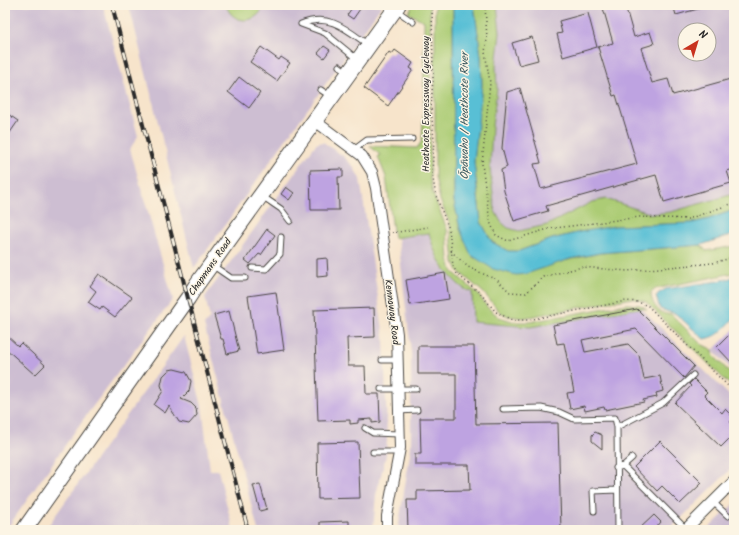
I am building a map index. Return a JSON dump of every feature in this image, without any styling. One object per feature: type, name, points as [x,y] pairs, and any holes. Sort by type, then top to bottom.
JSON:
[{"type":"street","name":"Chapmans Road","points":[[24,530],[315,121],[327,94],[344,69],[359,60],[396,7]]},
{"type":"street","name":"Kennaway Road","points":[[315,121],[355,150],[365,160],[372,172],[376,188],[396,334],[400,434],[399,452],[387,516],[387,530]]},
{"type":"street","points":[[685,530],[734,481]]},
{"type":"lane","points":[[396,7],[413,22]]},
{"type":"lane","points":[[359,60],[325,33],[301,24],[312,20],[331,22],[344,28],[369,45]]},
{"type":"lane","points":[[355,150],[367,140],[412,139]]},
{"type":"lane","points":[[262,195],[281,209],[290,221]]},
{"type":"lane","points":[[252,268],[266,269],[280,254],[280,237]]},
{"type":"lane","points":[[212,264],[231,278],[245,278]]},
{"type":"lane","points":[[382,360],[397,360]]},
{"type":"lane","points":[[617,427],[663,404],[693,375]]},
{"type":"lane","points":[[381,389],[416,389]]},
{"type":"lane","points":[[503,409],[541,408],[559,412],[574,419],[615,418],[617,427],[616,468],[618,530]]},
{"type":"lane","points":[[399,411],[417,410]]},
{"type":"lane","points":[[365,428],[373,433],[400,434]]},
{"type":"lane","points":[[373,452],[399,452]]},
{"type":"lane","points":[[616,468],[623,466],[632,458]]},
{"type":"lane","points":[[623,466],[685,530]]},
{"type":"lane","points":[[594,511],[593,491],[617,490]]},
{"type":"lane","points":[[713,502],[728,516]]},
{"type":"path","name":"Heathcote Expressway Cycleway","points":[[432,5],[433,77],[431,108],[434,140],[433,178],[438,202],[449,228],[453,266],[457,274],[480,293],[496,312],[512,320],[528,320],[626,301],[645,304],[734,392]]},
{"type":"path","points":[[485,5],[487,39],[485,52],[490,83],[482,164],[490,222],[496,235],[508,241],[548,229],[640,217],[688,219],[734,203]]},
{"type":"path","points":[[382,233],[402,232],[428,227]]},
{"type":"path","points":[[451,251],[468,267],[497,280],[510,292],[526,293],[543,278],[582,267],[627,271],[713,263],[734,257]]},
{"type":"shaded area","points":[[5,5],[103,5],[138,136],[130,149],[173,299],[82,421],[6,530]]},
{"type":"shaded area","points":[[129,5],[382,5],[194,268]]},
{"type":"shaded area","points":[[497,5],[734,5],[734,194],[671,212],[652,214],[606,199],[592,202],[547,225],[519,231],[508,228],[501,222],[495,211],[490,168],[492,126],[497,89],[496,66],[500,33]]},
{"type":"shaded area","points":[[323,142],[343,156],[353,166],[360,179],[384,337],[387,440],[386,455],[376,495],[373,530],[258,530],[204,325],[210,318],[205,297],[316,144]]},
{"type":"shaded area","points":[[429,233],[434,251],[443,268],[472,292],[473,322],[530,327],[641,308],[734,400],[734,466],[669,530],[398,530],[411,448],[411,352],[398,238]]},
{"type":"shaded area","points":[[734,329],[734,372],[713,350]]},
{"type":"shaded area","points":[[184,336],[202,406],[210,470],[218,470],[233,530],[45,530]]},
{"type":"shaded area","points":[[734,504],[734,530],[707,530]]},
{"type":"green space","points":[[226,5],[264,5],[261,12],[256,16],[245,20],[234,16],[229,12]]},
{"type":"green space","points":[[413,5],[430,5],[430,179],[433,194],[447,229],[449,259],[452,271],[479,295],[487,307],[499,317],[515,322],[530,322],[627,304],[640,305],[647,309],[641,308],[530,327],[473,322],[472,292],[460,285],[446,271],[436,254],[429,233],[394,238],[386,177],[378,157],[380,155],[370,146],[417,148],[422,141],[424,98],[424,21],[408,13]]},
{"type":"green space","points":[[435,5],[453,5],[454,201],[460,229],[471,255],[474,258],[559,262],[600,253],[701,245],[706,251],[734,246],[734,273],[654,289],[651,293],[651,297],[654,305],[659,311],[671,314],[701,344],[713,350],[713,355],[734,377],[734,389],[646,302],[632,298],[523,318],[508,316],[500,312],[483,292],[458,271],[454,262],[450,224],[440,200],[435,177]]},
{"type":"green space","points":[[474,5],[497,5],[500,33],[496,66],[497,89],[492,126],[490,168],[495,211],[501,222],[508,228],[519,231],[547,225],[592,202],[606,199],[652,214],[671,212],[734,194],[734,210],[709,219],[692,223],[615,226],[580,232],[552,239],[519,251],[508,251],[492,242],[481,222],[474,162],[482,85],[481,56]]},
{"type":"water","name":"Ōpāwaho / Heathcote River","points":[[453,5],[474,5],[481,56],[482,85],[474,162],[481,222],[492,242],[508,251],[519,251],[552,239],[580,232],[615,226],[692,223],[709,219],[734,210],[734,234],[701,245],[600,253],[570,259],[526,274],[516,275],[493,269],[471,255],[460,229],[454,201]]},
{"type":"water","points":[[734,277],[734,318],[721,332],[714,336],[704,339],[676,314],[660,309],[656,296],[666,289],[719,281]]},
{"type":"building","points":[[354,5],[360,9],[353,19],[347,15]]},
{"type":"building","points":[[615,5],[625,5],[634,37],[650,32],[654,44],[641,48],[652,83],[668,79],[673,95],[734,78],[734,169],[727,171],[731,183],[664,202],[656,175],[546,206],[548,211],[514,221],[504,191],[501,170],[507,167],[502,148],[507,92],[520,88],[541,163],[534,164],[541,189],[637,164],[616,95],[613,96],[598,47],[613,43],[603,8]]},
{"type":"building","points":[[673,5],[705,5],[705,7],[676,15]]},
{"type":"building","points":[[588,13],[597,47],[563,57],[557,34],[562,33],[559,21]]},
{"type":"building","points":[[532,37],[538,60],[519,65],[512,43]]},
{"type":"building","points":[[324,46],[330,50],[324,58],[318,53]]},
{"type":"building","points":[[261,47],[279,60],[281,57],[290,63],[277,81],[250,62]]},
{"type":"building","points":[[395,50],[413,63],[410,68],[413,70],[388,106],[364,88],[389,52],[392,54]]},
{"type":"building","points":[[239,77],[260,93],[249,108],[228,92]]},
{"type":"building","points":[[5,112],[18,121],[9,134],[5,131]]},
{"type":"building","points":[[343,169],[343,177],[338,177],[339,210],[311,210],[310,170]]},
{"type":"building","points":[[286,187],[294,193],[289,200],[281,194]]},
{"type":"building","points":[[267,229],[275,235],[261,255],[259,254],[250,264],[245,260]]},
{"type":"building","points":[[327,258],[328,276],[317,277],[317,259]]},
{"type":"building","points":[[445,273],[449,299],[410,305],[406,280]]},
{"type":"building","points":[[99,274],[132,297],[115,317],[102,307],[100,310],[88,302],[96,291],[90,286]]},
{"type":"building","points":[[276,292],[284,350],[257,354],[248,296]]},
{"type":"building","points":[[374,308],[375,337],[347,338],[348,366],[365,366],[366,394],[379,394],[380,422],[372,423],[372,419],[358,420],[358,423],[350,424],[350,420],[318,421],[314,310]]},
{"type":"building","points":[[637,309],[694,366],[684,378],[636,329],[582,340],[585,352],[628,344],[639,355],[644,379],[660,376],[663,391],[656,393],[657,397],[643,400],[644,402],[605,410],[604,407],[585,411],[584,406],[570,409],[567,393],[574,392],[564,343],[557,344],[553,325]]},
{"type":"building","points":[[229,311],[239,351],[227,354],[214,315]]},
{"type":"building","points":[[734,330],[734,365],[717,347]]},
{"type":"building","points":[[5,334],[18,346],[21,343],[45,365],[35,375],[5,348]]},
{"type":"building","points":[[418,346],[474,346],[476,424],[558,423],[561,530],[408,530],[407,500],[417,500],[417,491],[470,490],[469,465],[415,465],[415,454],[421,454],[420,418],[456,418],[456,374],[418,374]]},
{"type":"building","points":[[174,369],[186,372],[191,381],[189,391],[181,399],[191,403],[196,408],[197,415],[189,424],[179,422],[169,406],[165,413],[154,405],[163,391],[161,385],[163,376],[169,370]]},
{"type":"building","points":[[694,379],[707,392],[704,395],[722,413],[725,409],[734,418],[730,422],[734,425],[734,434],[721,447],[675,403],[691,386],[689,384]]},
{"type":"building","points":[[595,432],[602,435],[602,449],[592,441],[592,435]]},
{"type":"building","points":[[660,441],[702,483],[680,504],[662,486],[657,491],[634,467]]},
{"type":"building","points":[[358,442],[360,498],[318,499],[317,443]]},
{"type":"building","points":[[260,484],[267,509],[260,511],[253,485]]},
{"type":"building","points":[[654,515],[661,522],[654,530],[638,530]]},
{"type":"building","points":[[349,521],[349,530],[320,530],[320,522]]},
{"type":"railway","points":[[112,5],[248,530]]}]
